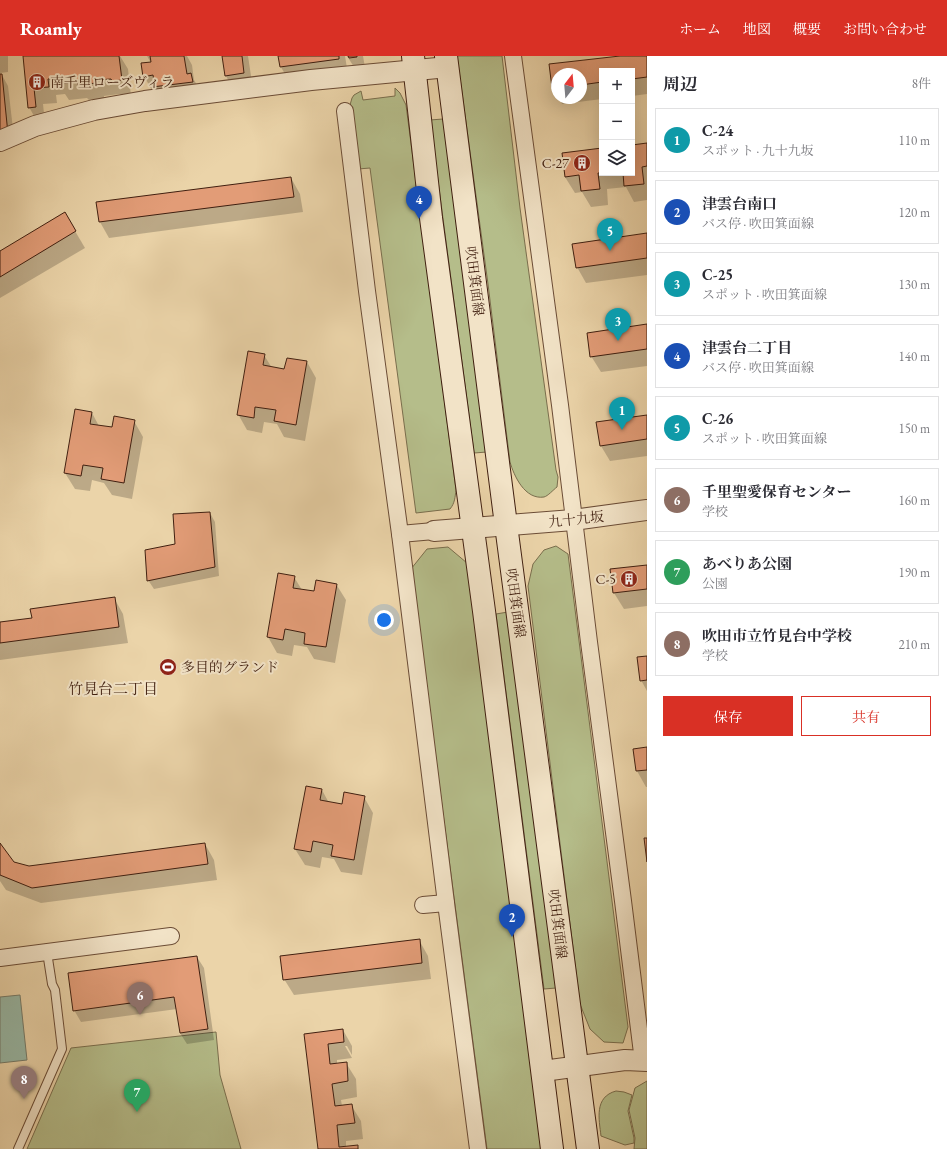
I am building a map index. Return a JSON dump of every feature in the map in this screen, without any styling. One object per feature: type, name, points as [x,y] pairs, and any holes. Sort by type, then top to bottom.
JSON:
[{"type":"main road","name":"吹田箕面線","points":[[447,61],[588,1149]]},
{"type":"main road","points":[[414,63],[431,218],[473,528],[552,1149]]},
{"type":"street","points":[[513,56],[560,405],[573,520],[603,752],[645,1061],[625,1060],[543,1071]]},
{"type":"street","points":[[0,141],[35,126],[94,110],[145,101],[311,80],[414,63],[447,61]]},
{"type":"street","points":[[345,110],[478,1149]]},
{"type":"street","name":"九十九坂","points":[[434,531],[573,520],[647,510]]},
{"type":"street","points":[[400,534],[434,531]]},
{"type":"street","points":[[423,905],[446,903]]},
{"type":"street","points":[[0,958],[170,936]]},
{"type":"lane","points":[[18,1149],[62,1049],[55,990],[52,984],[47,952]]},
{"type":"green space","points":[[457,56],[502,56],[520,208],[558,477],[557,487],[544,497],[531,495],[521,486],[514,474],[510,462],[488,284]]},
{"type":"green space","points":[[395,88],[400,93],[406,105],[456,490],[454,502],[450,509],[416,513],[370,168],[358,169],[350,105],[354,95],[361,91],[363,100],[395,96]]},
{"type":"green space","points":[[443,119],[487,452],[474,453],[430,120]]},
{"type":"green space","points":[[556,546],[568,554],[628,1027],[623,1043],[604,1042],[590,1029],[580,1004],[528,586],[533,564],[544,550]]},
{"type":"green space","points":[[448,547],[467,563],[542,1149],[487,1149],[411,569],[427,549]]},
{"type":"green space","points":[[508,612],[556,988],[544,989],[496,614]]},
{"type":"green space","points":[[216,1032],[220,1075],[241,1149],[27,1149],[71,1048]]},
{"type":"green space","points":[[647,1081],[647,1149],[634,1149],[635,1138],[629,1110],[635,1088]]},
{"type":"green space","points":[[616,1091],[632,1095],[628,1111],[634,1143],[625,1145],[601,1136],[599,1116],[601,1103],[609,1094]]},
{"type":"shaded area","points":[[20,995],[27,1060],[0,1063],[0,997]]},
{"type":"building","name":"南千里ローズヴィラ","points":[[23,56],[119,56],[122,80],[95,80],[96,83],[78,85],[78,82],[59,84],[58,78],[48,79],[49,87],[34,88],[36,107],[28,108]]},
{"type":"building","points":[[150,56],[184,56],[187,74],[191,73],[193,82],[152,87],[152,82],[154,81],[153,75],[143,77],[141,63],[151,62]]},
{"type":"building","points":[[222,56],[242,56],[244,73],[225,76]]},
{"type":"building","points":[[278,56],[339,56],[339,59],[280,67]]},
{"type":"building","points":[[348,56],[357,56],[357,57],[349,58]]},
{"type":"building","points":[[620,56],[647,56],[647,77],[635,79],[635,68],[599,68],[599,82],[587,84],[587,68],[551,68],[551,80],[549,64]]},
{"type":"building","points":[[0,74],[2,74],[8,134],[0,135]]},
{"type":"building","points":[[647,143],[647,166],[642,167],[644,184],[624,186],[623,176],[635,176],[635,145]]},
{"type":"building","name":"C-27","points":[[599,148],[598,173],[600,189],[581,191],[579,175],[565,177],[562,153]]},
{"type":"building","points":[[291,177],[294,197],[99,222],[96,202]]},
{"type":"building","points":[[65,212],[76,231],[0,277],[0,251]]},
{"type":"building","points":[[647,233],[647,258],[576,268],[572,244]]},
{"type":"building","points":[[647,324],[647,349],[590,357],[587,333]]},
{"type":"building","points":[[248,351],[265,354],[263,365],[284,369],[287,358],[307,361],[296,425],[274,421],[276,410],[255,407],[254,418],[237,415]]},
{"type":"building","points":[[75,409],[92,412],[90,424],[112,427],[114,416],[135,420],[124,483],[101,479],[103,468],[83,465],[81,476],[64,473]]},
{"type":"building","points":[[647,415],[647,439],[600,446],[596,422]]},
{"type":"building","points":[[210,512],[215,567],[147,581],[145,550],[175,544],[173,514]]},
{"type":"building","name":"C-5","points":[[647,565],[647,589],[613,593],[610,569]]},
{"type":"building","points":[[278,573],[295,576],[293,588],[314,591],[316,580],[337,584],[326,647],[304,644],[305,633],[285,629],[283,640],[267,637]]},
{"type":"building","points":[[115,597],[119,627],[0,643],[0,622],[32,618],[30,609]]},
{"type":"building","points":[[647,656],[647,680],[640,681],[637,657]]},
{"type":"building","points":[[647,747],[647,770],[636,771],[633,749]]},
{"type":"building","points":[[306,786],[322,789],[320,800],[342,804],[344,792],[365,796],[354,860],[331,856],[333,845],[313,841],[311,852],[294,849]]},
{"type":"building","points":[[644,838],[647,838],[647,862]]},
{"type":"building","points":[[0,843],[14,862],[29,866],[205,843],[208,864],[32,888],[0,875]]},
{"type":"building","points":[[420,939],[422,963],[283,980],[280,956]]},
{"type":"building","points":[[197,956],[208,1029],[180,1033],[174,997],[73,1011],[68,973]]},
{"type":"building","points":[[343,1029],[344,1042],[328,1044],[330,1064],[347,1062],[348,1081],[332,1084],[335,1106],[352,1104],[355,1123],[337,1125],[339,1147],[358,1145],[358,1149],[318,1149],[304,1034]]},
{"type":"place","name":"南千里ローズヴィラ","points":[[37,82]]},
{"type":"place","name":"C-27","points":[[582,163]]},
{"type":"place","name":"津雲台二丁目","points":[[419,219]]},
{"type":"place","name":"C-26","points":[[610,251]]},
{"type":"place","name":"C-25","points":[[618,341]]},
{"type":"place","name":"C-24","points":[[622,430]]},
{"type":"place","name":"C-5","points":[[629,579]]},
{"type":"place","name":"多目的グランド","points":[[168,667]]},
{"type":"place","name":"津雲台南口","points":[[512,937]]},
{"type":"place","name":"千里聖愛保育センター","points":[[140,1015]]},
{"type":"place","name":"吹田市立竹見台中学校","points":[[24,1099]]},
{"type":"place","name":"あべりあ公園","points":[[137,1112]]},
{"type":"district","name":"竹見台二丁目","points":[[113,689]]}]
